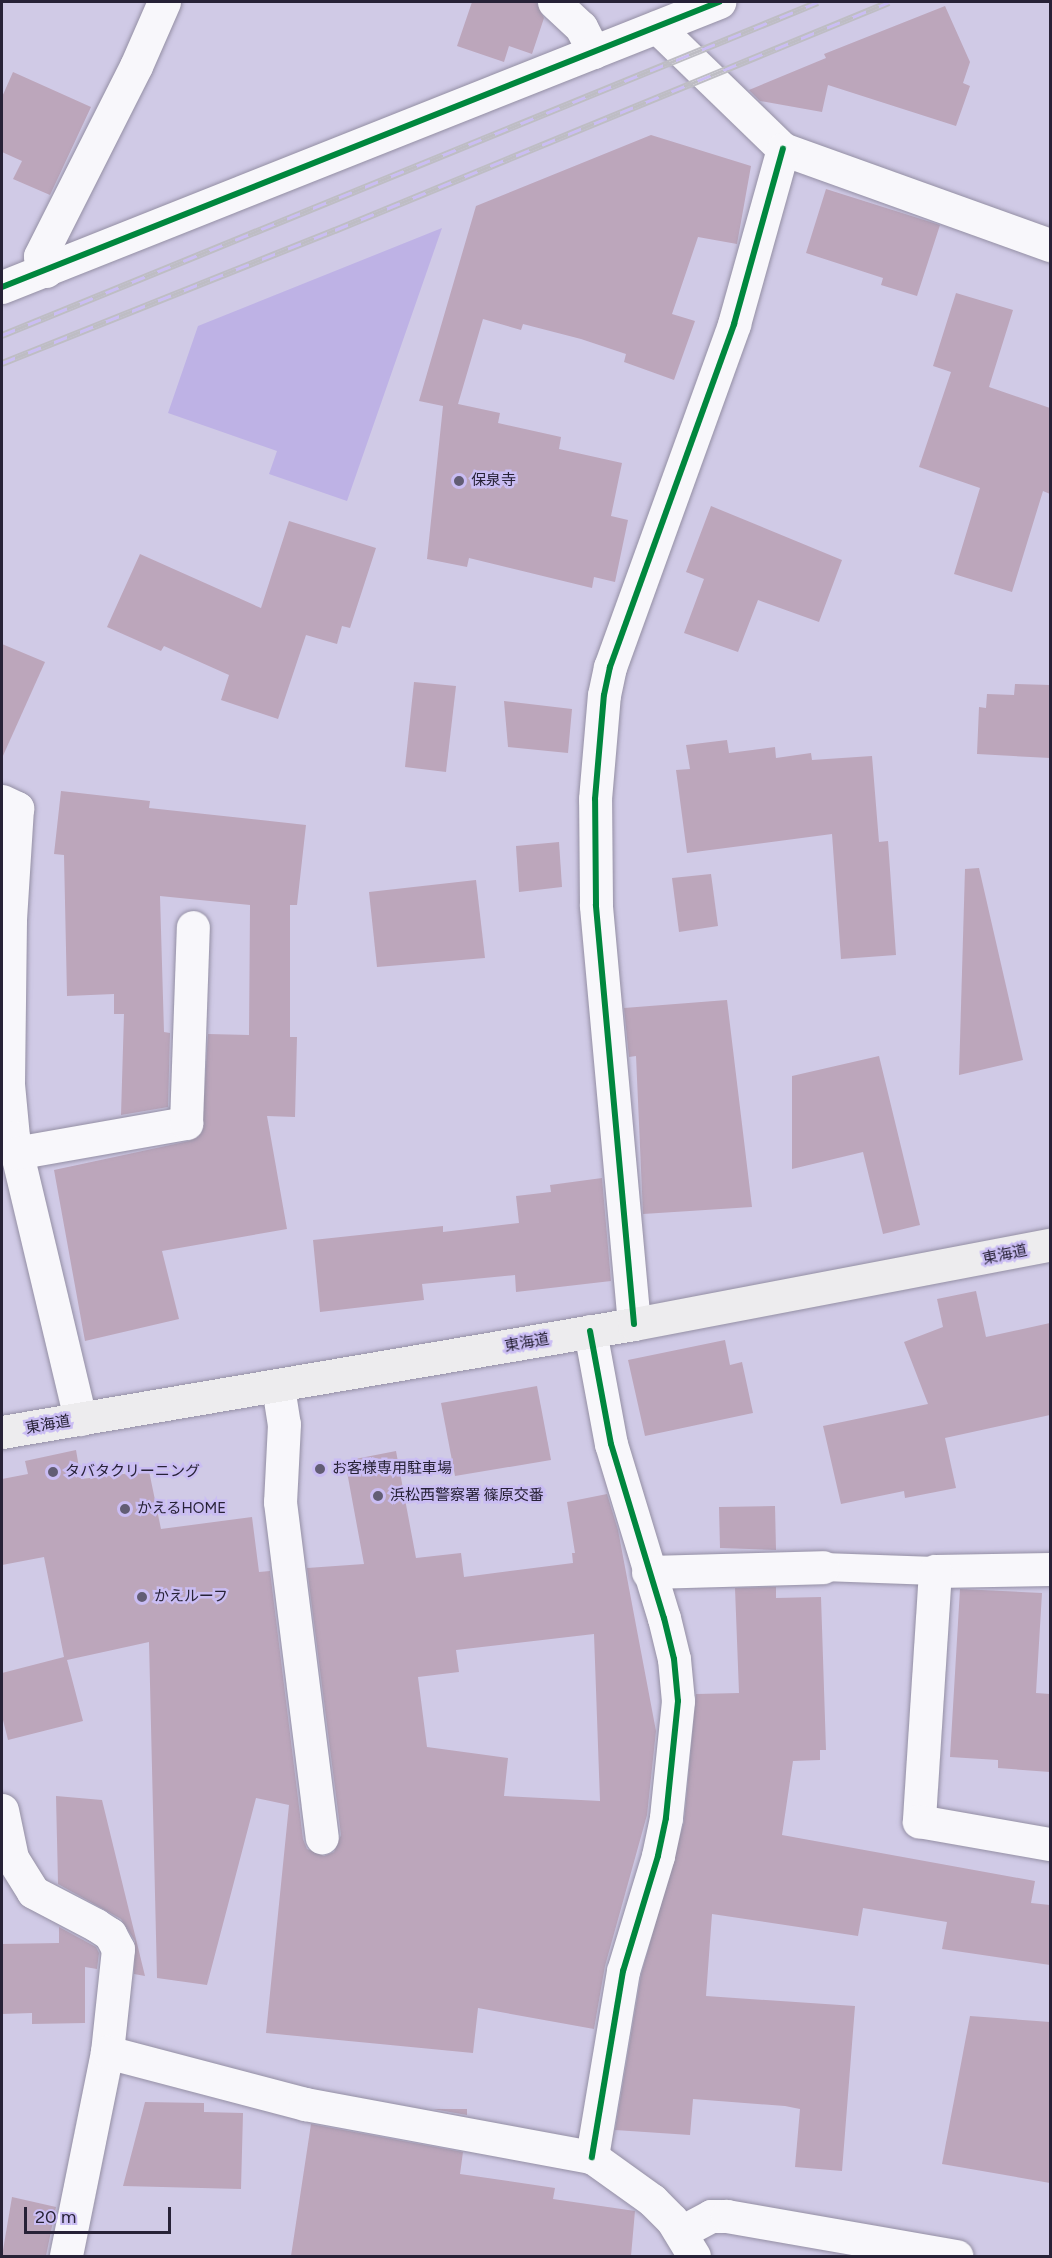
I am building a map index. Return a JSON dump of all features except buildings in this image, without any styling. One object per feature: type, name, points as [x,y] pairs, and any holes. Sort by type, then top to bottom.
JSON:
[{"type":"main road","name":"東海道","points":[[2,1432],[278,1387],[634,1324],[1050,1245]]},
{"type":"street","points":[[46,271],[40,256],[136,66],[164,2]]},
{"type":"street","points":[[554,2],[581,27],[594,52]]},
{"type":"street","points":[[2,287],[718,2]]},
{"type":"street","points":[[657,27],[783,150],[1050,245]]},
{"type":"street","points":[[634,1324],[596,905],[595,799],[604,695],[610,667],[734,324],[783,150]]},
{"type":"street","points":[[2,801],[17,808],[11,891],[8,1084],[16,1153],[80,1419]]},
{"type":"street","points":[[16,1153],[186,1123],[193,927]]},
{"type":"street","points":[[590,1331],[610,1444],[674,1659],[678,1701],[676,1743],[658,1856],[620,1982],[592,2157]]},
{"type":"street","points":[[278,1387],[284,1424],[280,1502],[322,1837]]},
{"type":"street","points":[[648,1572],[823,1567]]},
{"type":"street","points":[[1050,1569],[935,1571],[919,1821],[1050,1844]]},
{"type":"street","points":[[2,1810],[12,1858],[27,1884],[51,1904],[103,1930],[118,1949],[107,2052],[66,2256]]},
{"type":"street","points":[[107,2052],[305,2104],[592,2157],[652,2200],[688,2244],[711,2216],[727,2216],[957,2256]]},
{"type":"lane","points":[[823,1567],[935,1571]]},
{"type":"shaded area","points":[[442,228],[347,501],[269,474],[277,451],[168,413],[198,326]]},
{"type":"railway","points":[[2,335],[818,2]]},
{"type":"railway","points":[[2,363],[335,230],[889,2]]},
{"type":"cycle path","points":[[2,287],[719,2]]},
{"type":"cycle path","points":[[634,1324],[596,905],[595,799],[604,695],[610,667],[734,324],[783,149]]},
{"type":"cycle path","points":[[590,1331],[611,1444],[664,1618],[674,1659],[678,1701],[666,1818],[658,1856],[623,1971],[592,2157]]},
{"type":"place","name":"保泉寺","points":[[459,481]]},
{"type":"place","name":"お客様専用駐車場","points":[[320,1469]]},
{"type":"place","name":"タバタクリーニング","points":[[53,1472]]},
{"type":"place","name":"浜松西警察署 篠原交番","points":[[378,1496]]},
{"type":"place","name":"かえるHOME","points":[[125,1509]]},
{"type":"place","name":"かえルーフ","points":[[142,1597]]}]
